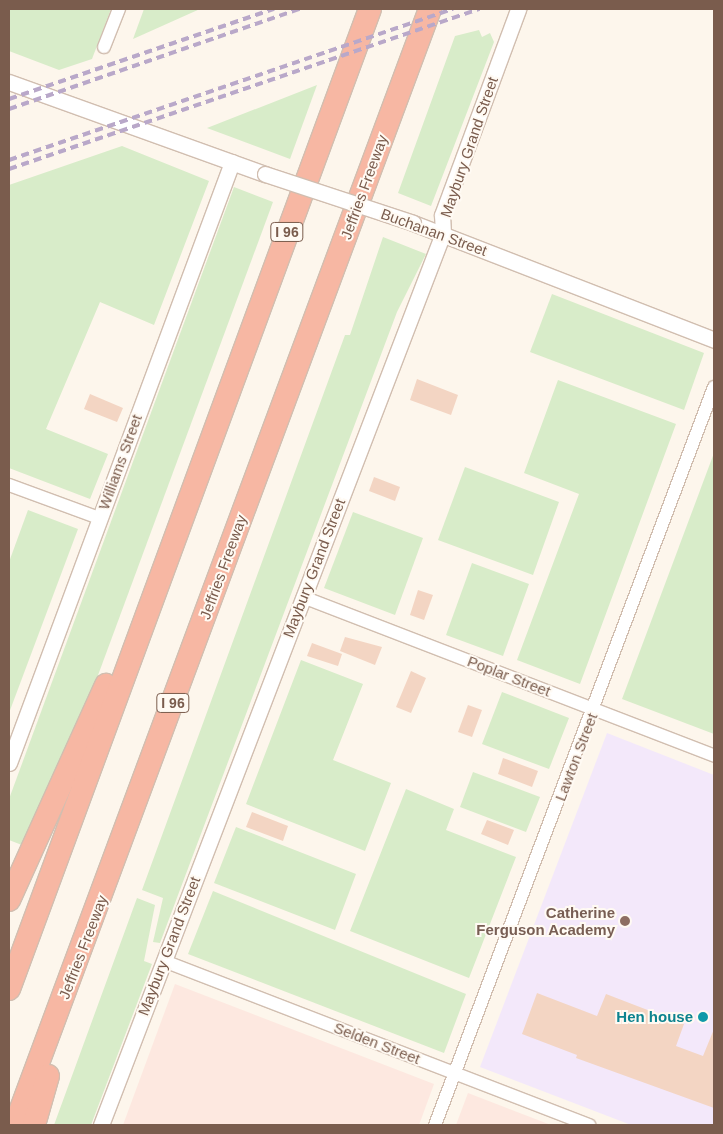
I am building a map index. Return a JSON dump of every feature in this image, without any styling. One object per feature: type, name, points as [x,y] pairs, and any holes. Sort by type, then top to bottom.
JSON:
[{"type":"highway","name":"I 96","points":[[9,989],[370,9]]},
{"type":"highway","name":"Jeffries Freeway","points":[[15,1125],[80,959],[430,9]]},
{"type":"highway","points":[[9,900],[184,513]]},
{"type":"highway","points":[[34,1125],[80,959]]},
{"type":"street","points":[[104,47],[119,9]]},
{"type":"street","name":"Maybury Grand Street","points":[[101,1125],[443,233],[442,215],[518,9]]},
{"type":"street","name":"Buchanan Street","points":[[9,82],[265,174],[443,233],[714,340]]},
{"type":"street","name":"Williams Street","points":[[9,762],[232,162]]},
{"type":"street","name":"Lawton Street","points":[[435,1125],[594,709],[714,387]]},
{"type":"street","points":[[9,485],[99,518]]},
{"type":"street","name":"Poplar Street","points":[[303,597],[714,756]]},
{"type":"street","name":"Selden Street","points":[[164,961],[590,1125]]},
{"type":"shaded area","name":"Catherine Ferguson Academy","points":[[607,733],[714,775],[714,1125],[631,1125],[480,1067]]},
{"type":"shaded area","points":[[175,984],[434,1084],[419,1125],[123,1125]]},
{"type":"shaded area","points":[[468,1093],[551,1125],[456,1125]]},
{"type":"green space","points":[[9,9],[111,9],[92,59],[59,70],[9,51]]},
{"type":"green space","points":[[144,9],[200,9],[133,39]]},
{"type":"green space","points":[[479,30],[482,37],[490,33],[494,42],[431,206],[398,193],[455,36]]},
{"type":"green space","points":[[317,85],[290,159],[207,128]]},
{"type":"green space","points":[[122,146],[209,181],[154,325],[100,302],[46,429],[108,454],[90,499],[9,468],[9,185]]},
{"type":"green space","points":[[234,187],[273,202],[87,705],[27,847],[9,840],[9,799]]},
{"type":"green space","points":[[383,237],[426,254],[397,312],[160,943],[153,942],[163,898],[142,890],[345,335],[350,335]]},
{"type":"green space","points":[[552,294],[704,353],[684,410],[530,352]]},
{"type":"green space","points":[[558,380],[676,424],[580,684],[517,660],[579,494],[524,473]]},
{"type":"green space","points":[[714,453],[714,734],[622,699]]},
{"type":"green space","points":[[465,467],[559,502],[533,575],[438,540]]},
{"type":"green space","points":[[28,510],[78,529],[9,713],[9,562]]},
{"type":"green space","points":[[353,512],[423,538],[395,615],[324,588]]},
{"type":"green space","points":[[472,563],[529,584],[503,656],[446,635]]},
{"type":"green space","points":[[301,660],[363,684],[333,760],[391,783],[365,851],[246,804]]},
{"type":"green space","points":[[502,692],[569,718],[549,769],[482,744]]},
{"type":"green space","points":[[473,772],[540,797],[526,832],[460,807]]},
{"type":"green space","points":[[406,789],[454,809],[446,830],[516,857],[469,978],[350,931]]},
{"type":"green space","points":[[236,827],[356,874],[335,930],[214,883]]},
{"type":"green space","points":[[213,891],[466,994],[444,1053],[188,954]]},
{"type":"green space","points":[[137,898],[155,905],[144,961],[152,964],[91,1125],[54,1125]]},
{"type":"building","points":[[417,379],[458,395],[451,415],[410,400]]},
{"type":"building","points":[[90,394],[123,408],[117,422],[84,409]]},
{"type":"building","points":[[374,477],[400,487],[395,501],[369,491]]},
{"type":"building","points":[[418,590],[433,595],[424,620],[410,615]]},
{"type":"building","points":[[345,637],[382,647],[375,665],[340,651]]},
{"type":"building","points":[[312,643],[342,654],[338,666],[307,656]]},
{"type":"building","points":[[411,671],[426,678],[411,713],[396,707]]},
{"type":"building","points":[[468,705],[482,710],[472,737],[458,732]]},
{"type":"building","points":[[503,758],[538,771],[532,787],[498,774]]},
{"type":"building","points":[[252,812],[288,826],[283,841],[246,827]]},
{"type":"building","points":[[487,820],[514,830],[508,845],[481,834]]},
{"type":"building","points":[[537,993],[597,1016],[606,994],[684,1024],[676,1046],[703,1056],[714,1029],[714,1108],[576,1058],[577,1055],[522,1034]]},
{"type":"railway","points":[[9,99],[274,9]]},
{"type":"railway","points":[[9,109],[300,9]]},
{"type":"railway","points":[[9,160],[453,9]]},
{"type":"railway","points":[[9,169],[480,9]]},
{"type":"place","name":"Catherine Ferguson Academy","points":[[625,921]]},
{"type":"place","name":"Hen house","points":[[703,1017]]}]
